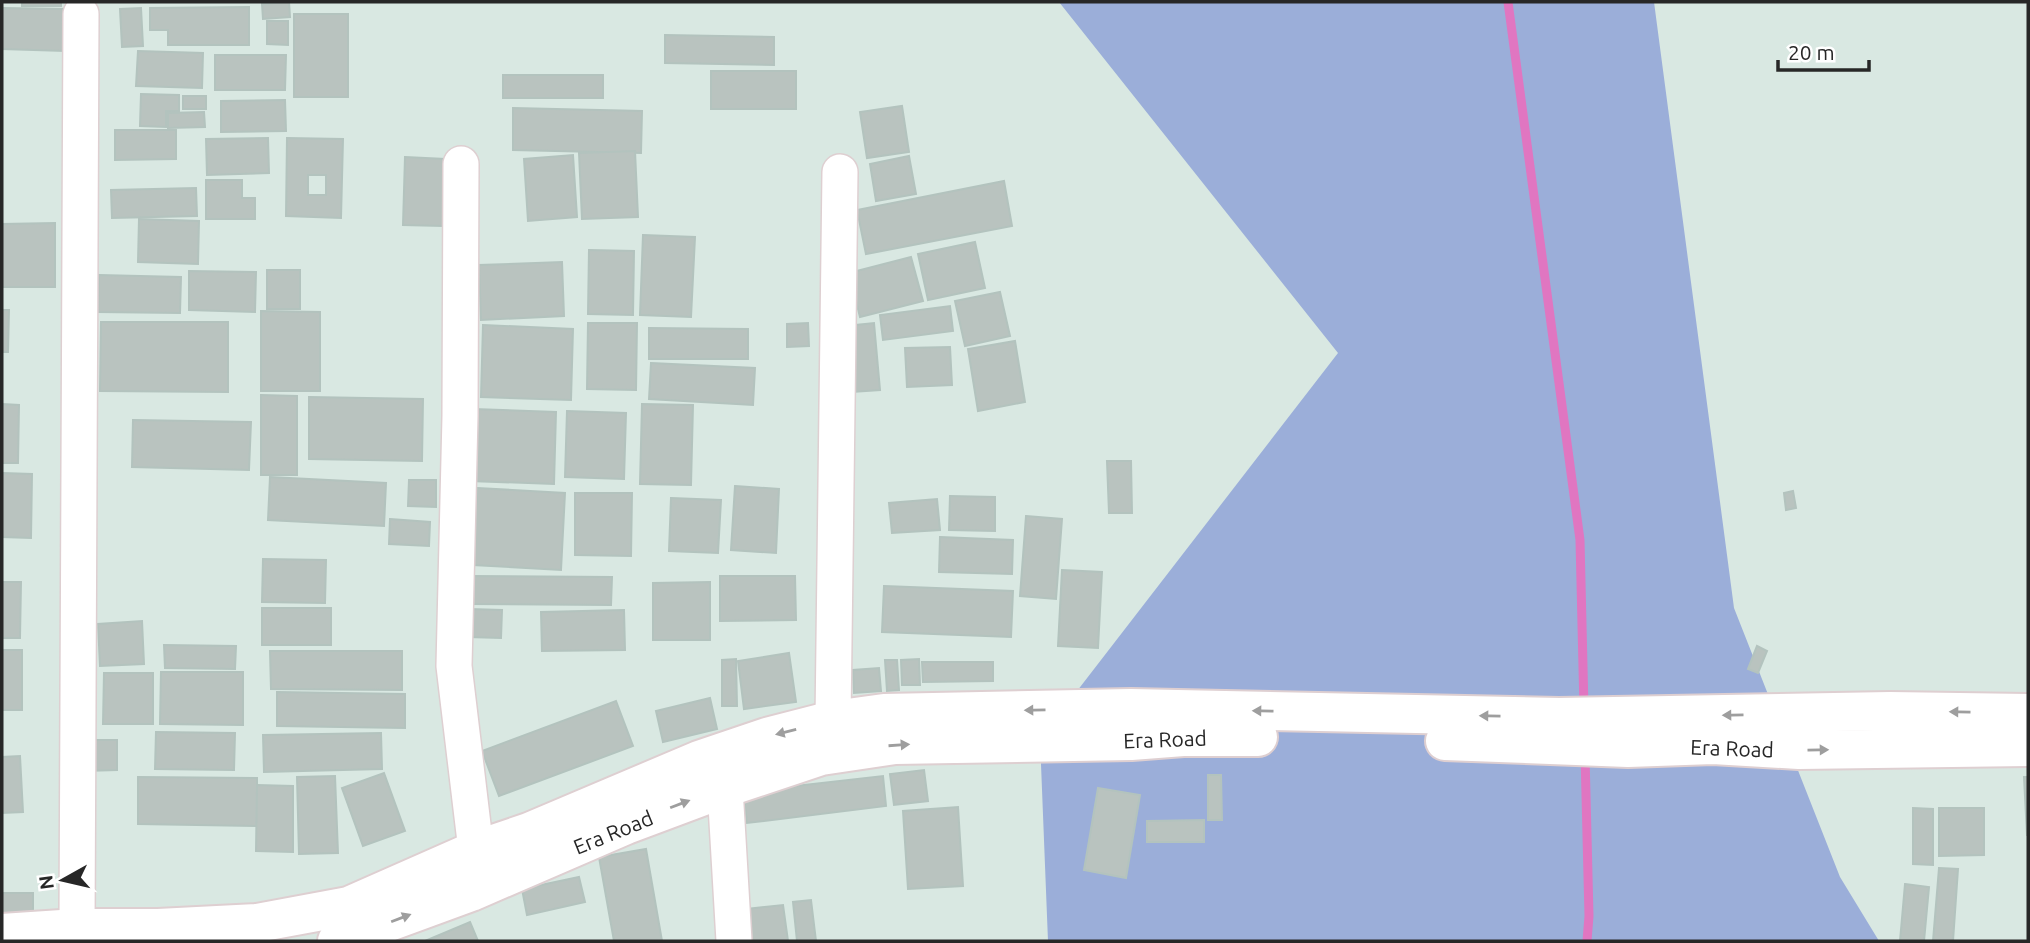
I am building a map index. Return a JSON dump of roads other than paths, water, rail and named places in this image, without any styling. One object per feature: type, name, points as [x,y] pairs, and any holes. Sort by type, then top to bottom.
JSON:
[{"type":"main road","points":[[1628,733],[1890,711],[2028,713]]},
{"type":"main road","points":[[2,933],[257,923],[349,906],[477,850],[529,832],[699,760],[767,737],[833,720],[884,713],[1131,725]]},
{"type":"main road","name":"Era Road","points":[[337,941],[471,892],[626,825],[725,788],[821,756],[895,745],[1131,725],[1183,737],[1418,740],[1560,732],[1628,733],[1713,745],[1799,750],[2028,747]]},
{"type":"street","points":[[77,929],[81,14]]},
{"type":"street","points":[[461,164],[460,416],[454,666],[477,850]]},
{"type":"street","points":[[833,720],[840,172]]},
{"type":"street","points":[[725,788],[734,941]]},
{"type":"waterway","points":[[1508,2],[1580,540],[1584,709]]},
{"type":"waterway","points":[[1585,755],[1589,916],[1587,941]]}]
